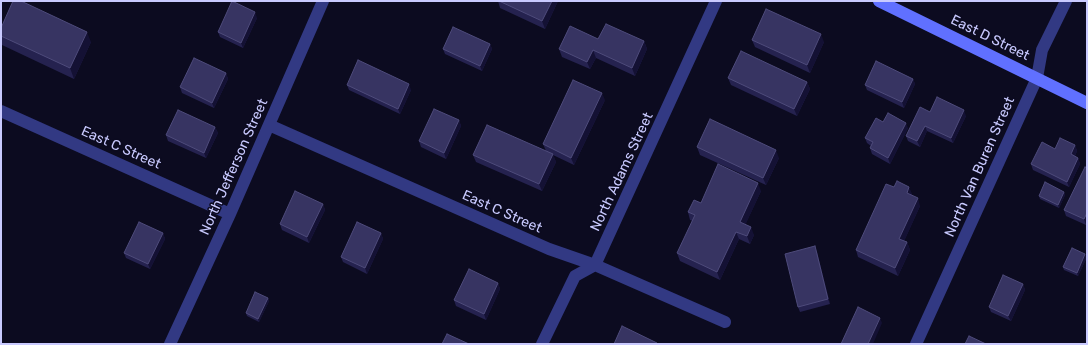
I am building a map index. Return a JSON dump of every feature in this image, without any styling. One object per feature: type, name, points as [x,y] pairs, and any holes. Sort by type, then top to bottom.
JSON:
[{"type":"street","name":"North Jefferson Street","points":[[170,344],[230,214],[323,1]]},
{"type":"street","name":"North Adams Street","points":[[596,264],[716,1]]},
{"type":"street","name":"East D Street","points":[[879,1],[1087,103]]},
{"type":"street","name":"North Van Buren Street","points":[[916,344],[1037,78],[1042,50],[1066,1]]},
{"type":"street","name":"East C Street","points":[[1,111],[230,214]]},
{"type":"street","name":"East C Street","points":[[269,125],[549,249],[596,264],[725,322]]},
{"type":"street","points":[[542,344],[575,276],[596,264]]},
{"type":"building","points":[[13,1],[21,1],[87,32],[70,68],[1,36],[1,28]]},
{"type":"building","points":[[232,1],[255,12],[241,43],[218,32]]},
{"type":"building","points":[[499,1],[552,1],[542,21]]},
{"type":"building","points":[[766,9],[821,34],[807,65],[752,40]]},
{"type":"building","points":[[606,24],[644,41],[632,68],[593,50],[587,62],[559,49],[570,26],[598,39]]},
{"type":"building","points":[[453,27],[490,44],[480,66],[443,49]]},
{"type":"building","points":[[741,51],[807,82],[794,109],[728,78]]},
{"type":"building","points":[[194,58],[226,73],[212,103],[180,87]]},
{"type":"building","points":[[358,60],[409,84],[398,109],[347,85]]},
{"type":"building","points":[[876,61],[913,79],[902,102],[865,85]]},
{"type":"building","points":[[573,80],[602,93],[571,158],[543,144]]},
{"type":"building","points":[[937,97],[964,110],[951,138],[925,126],[917,141],[906,136],[920,107],[930,112]]},
{"type":"building","points":[[434,109],[459,120],[444,153],[419,141]]},
{"type":"building","points":[[178,110],[215,127],[204,153],[166,135]]},
{"type":"building","points":[[888,113],[906,123],[888,158],[870,148],[873,142],[865,138],[876,118],[883,122]]},
{"type":"building","points":[[710,119],[776,150],[763,178],[697,147]]},
{"type":"building","points":[[487,125],[553,154],[539,184],[473,155]]},
{"type":"building","points":[[1060,138],[1075,145],[1071,154],[1078,158],[1067,182],[1031,164],[1042,142],[1055,149]]},
{"type":"building","points":[[718,164],[758,183],[740,222],[751,227],[747,236],[736,232],[717,272],[677,253],[695,215],[688,212],[694,200],[701,203]]},
{"type":"building","points":[[1085,167],[1087,168],[1087,213],[1084,219],[1064,210]]},
{"type":"building","points":[[897,181],[909,187],[907,193],[918,198],[899,239],[907,242],[895,268],[856,250],[886,184],[894,187]]},
{"type":"building","points":[[1045,182],[1064,192],[1058,205],[1039,196]]},
{"type":"building","points":[[295,191],[323,204],[307,237],[280,224]]},
{"type":"building","points":[[139,222],[163,233],[148,264],[124,253]]},
{"type":"building","points":[[357,222],[381,233],[365,268],[341,257]]},
{"type":"building","points":[[815,246],[828,299],[798,307],[785,254]]},
{"type":"building","points":[[1072,248],[1085,254],[1077,273],[1063,267]]},
{"type":"building","points":[[469,269],[498,283],[484,314],[454,300]]},
{"type":"building","points":[[1003,275],[1023,284],[1008,316],[989,307]]},
{"type":"building","points":[[255,292],[268,298],[258,319],[246,313]]},
{"type":"building","points":[[858,307],[880,318],[868,344],[841,344]]},
{"type":"building","points":[[622,326],[657,343],[614,344]]},
{"type":"building","points":[[447,334],[469,344],[442,344]]},
{"type":"building","points":[[969,336],[986,344],[965,344]]}]
